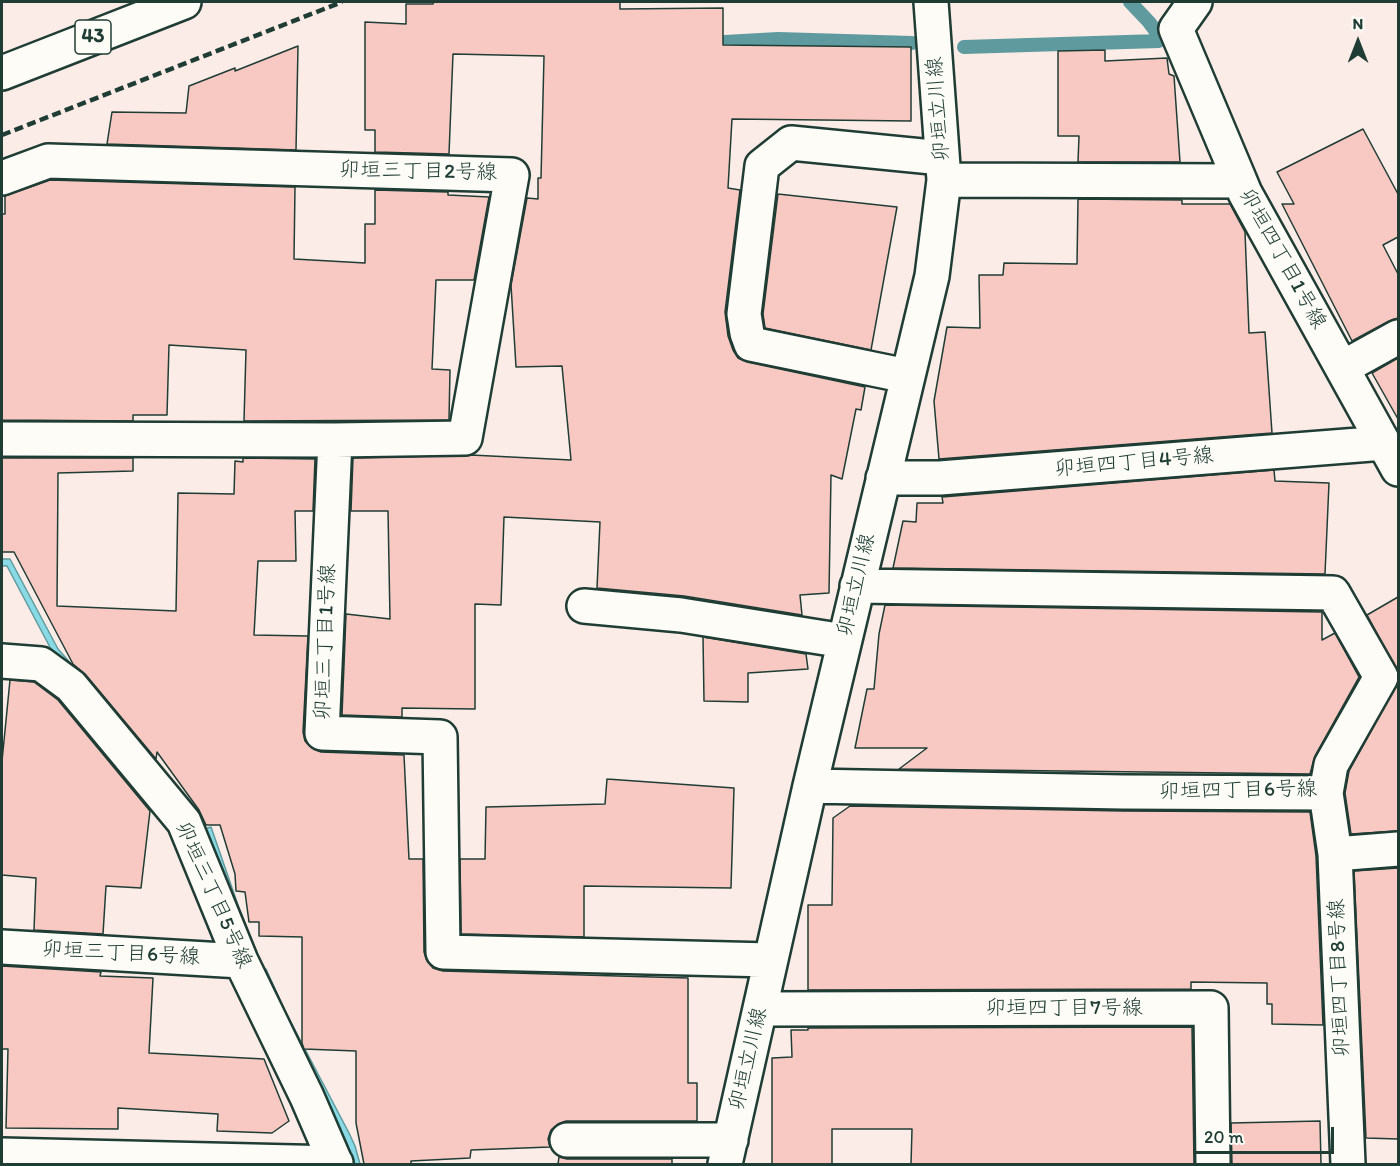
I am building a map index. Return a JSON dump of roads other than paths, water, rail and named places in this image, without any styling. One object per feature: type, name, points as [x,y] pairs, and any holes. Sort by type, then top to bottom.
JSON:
[{"type":"street","name":"43","points":[[2,73],[184,2]]},
{"type":"street","name":"卯垣立川線","points":[[728,1152],[810,786],[932,276],[943,169],[931,2]]},
{"type":"street","points":[[1195,2],[1176,29],[1240,181]]},
{"type":"street","name":"卯垣四丁目1号線","points":[[907,375],[751,344],[744,314],[762,166],[791,143],[943,169],[1240,181],[1391,456]]},
{"type":"street","name":"卯垣三丁目2号線","points":[[2,178],[48,161],[512,175],[465,438],[335,440]]},
{"type":"street","points":[[1342,368],[1398,337]]},
{"type":"street","points":[[2,439],[335,440]]},
{"type":"street","name":"卯垣三丁目1号線","points":[[335,440],[322,733],[440,737],[443,952],[770,960]]},
{"type":"street","name":"卯垣四丁目4号線","points":[[883,478],[940,478],[1391,456]]},
{"type":"street","name":"卯垣四丁目6号線","points":[[810,786],[1326,794],[1331,765],[1381,677],[1333,593],[857,586]]},
{"type":"street","points":[[584,606],[681,615],[844,641]]},
{"type":"street","name":"卯垣三丁目5号線","points":[[2,661],[41,664],[71,686],[184,822],[241,962],[307,1097],[336,1164]]},
{"type":"street","name":"卯垣四丁目8号線","points":[[1326,794],[1335,854],[1348,1164]]},
{"type":"street","points":[[1335,854],[1398,849]]},
{"type":"street","name":"卯垣三丁目6号線","points":[[2,947],[241,962]]},
{"type":"street","name":"卯垣四丁目7号線","points":[[761,1009],[1211,1008],[1213,1164]]},
{"type":"street","points":[[567,1140],[728,1152]]},
{"type":"street","points":[[2,1155],[336,1164]]},
{"type":"water","points":[[2,559],[10,559],[58,649],[153,757],[148,761],[52,651],[7,566],[2,566]]},
{"type":"water","points":[[211,827],[259,958],[252,957],[204,829]]},
{"type":"water","points":[[258,969],[266,969],[285,1011],[349,1133],[360,1164],[352,1164],[346,1143]]},
{"type":"waterway","points":[[1130,2],[1160,37]]},
{"type":"waterway","points":[[707,43],[778,39],[912,43]]},
{"type":"waterway","points":[[964,47],[1159,41]]},
{"type":"railway","points":[[2,135],[342,2]]}]
